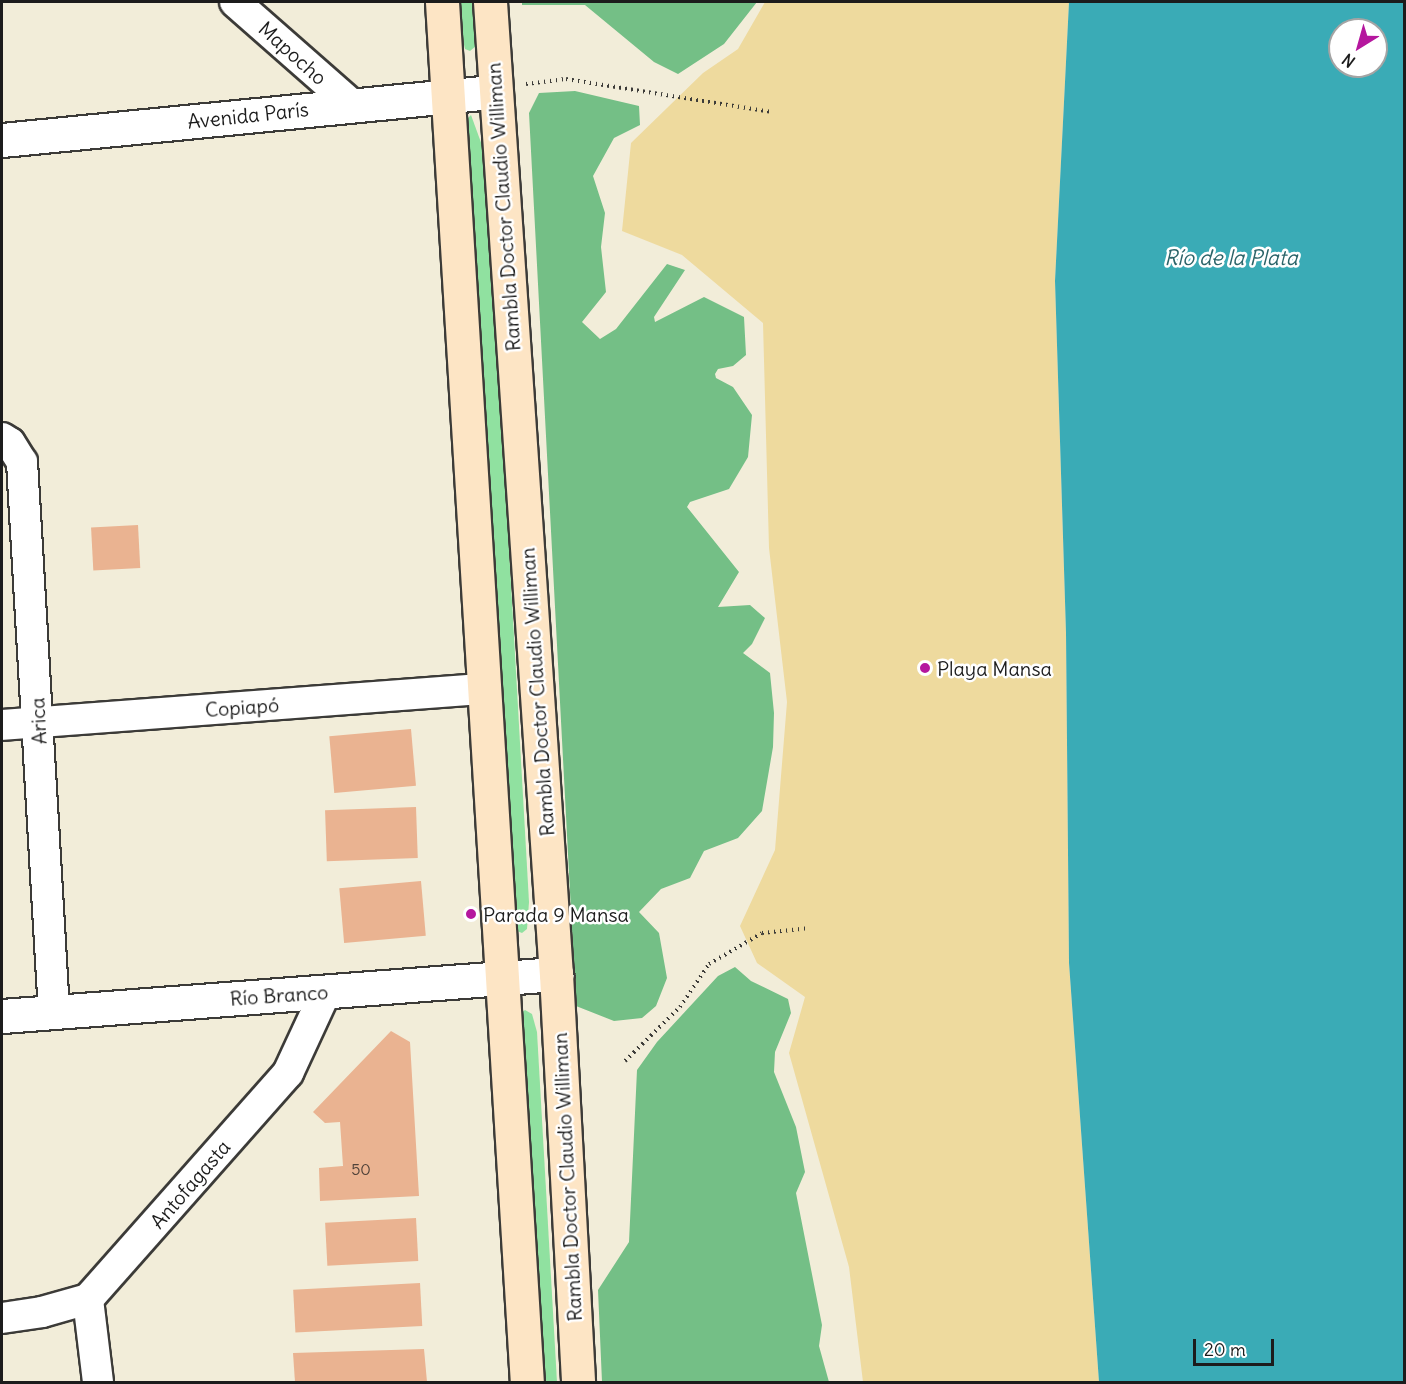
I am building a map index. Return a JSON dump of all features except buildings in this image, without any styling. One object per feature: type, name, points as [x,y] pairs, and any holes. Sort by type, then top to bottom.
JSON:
[{"type":"main road","points":[[442,2],[527,1383]]},
{"type":"main road","name":"Rambla Doctor Claudio Williman","points":[[490,2],[494,92],[556,974],[578,1383]]},
{"type":"street","name":"Mapocho","points":[[235,2],[351,104]]},
{"type":"street","name":"Avenida París","points":[[2,140],[351,104],[494,92]]},
{"type":"street","name":"Arica","points":[[2,438],[10,443],[22,462],[54,1012]]},
{"type":"street","name":"Copiapó","points":[[2,725],[483,690]]},
{"type":"street","name":"Río Branco","points":[[2,1016],[556,974]]},
{"type":"street","name":"Antofagasta","points":[[88,1299],[288,1073],[326,992]]},
{"type":"street","points":[[2,1318],[42,1312],[88,1299],[98,1383]]},
{"type":"path","points":[[494,92],[566,79],[771,112]]},
{"type":"path","points":[[625,1061],[680,1007],[709,964],[762,933],[810,928]]},
{"type":"green space","points":[[458,2],[478,2],[480,26],[476,46],[470,51],[465,49],[460,28]]},
{"type":"green space","points":[[522,2],[757,2],[724,44],[678,74],[654,62],[585,5],[522,5]]},
{"type":"green space","points":[[575,91],[639,106],[640,125],[614,138],[593,176],[605,213],[601,247],[606,292],[582,322],[600,339],[616,329],[667,264],[685,270],[654,317],[655,322],[704,297],[744,317],[746,355],[733,366],[718,369],[715,374],[716,378],[733,387],[752,415],[748,457],[729,489],[690,502],[687,507],[739,572],[718,607],[750,605],[765,618],[752,644],[743,653],[770,673],[774,713],[773,747],[762,811],[738,838],[704,851],[690,878],[661,889],[639,912],[659,933],[667,978],[656,1006],[642,1018],[614,1021],[576,1006],[529,113],[539,93]]},
{"type":"green space","points":[[471,115],[487,159],[529,902],[527,929],[522,933],[517,931],[511,907],[466,120]]},
{"type":"green space","points":[[735,967],[751,981],[788,999],[791,1013],[775,1052],[774,1072],[796,1127],[805,1172],[796,1193],[822,1325],[819,1346],[829,1382],[602,1382],[598,1290],[629,1242],[637,1070],[657,1042],[718,976]]},
{"type":"green space","points":[[525,1010],[532,1014],[537,1032],[557,1382],[537,1382],[521,1013]]},
{"type":"sand","name":"Playa Mansa","points":[[765,2],[1069,2],[1055,281],[1066,633],[1069,963],[1099,1382],[863,1382],[849,1267],[789,1053],[805,997],[757,963],[740,926],[775,850],[787,702],[769,548],[763,323],[682,255],[622,231],[631,143],[703,73],[738,49]]},
{"type":"water","name":"Río de la Plata","points":[[1069,2],[1404,2],[1404,1382],[1099,1382],[1069,963],[1066,633],[1055,281]]},
{"type":"place","name":"Playa Mansa","points":[[925,668]]},
{"type":"place","name":"Parada 9 Mansa","points":[[471,914]]}]
